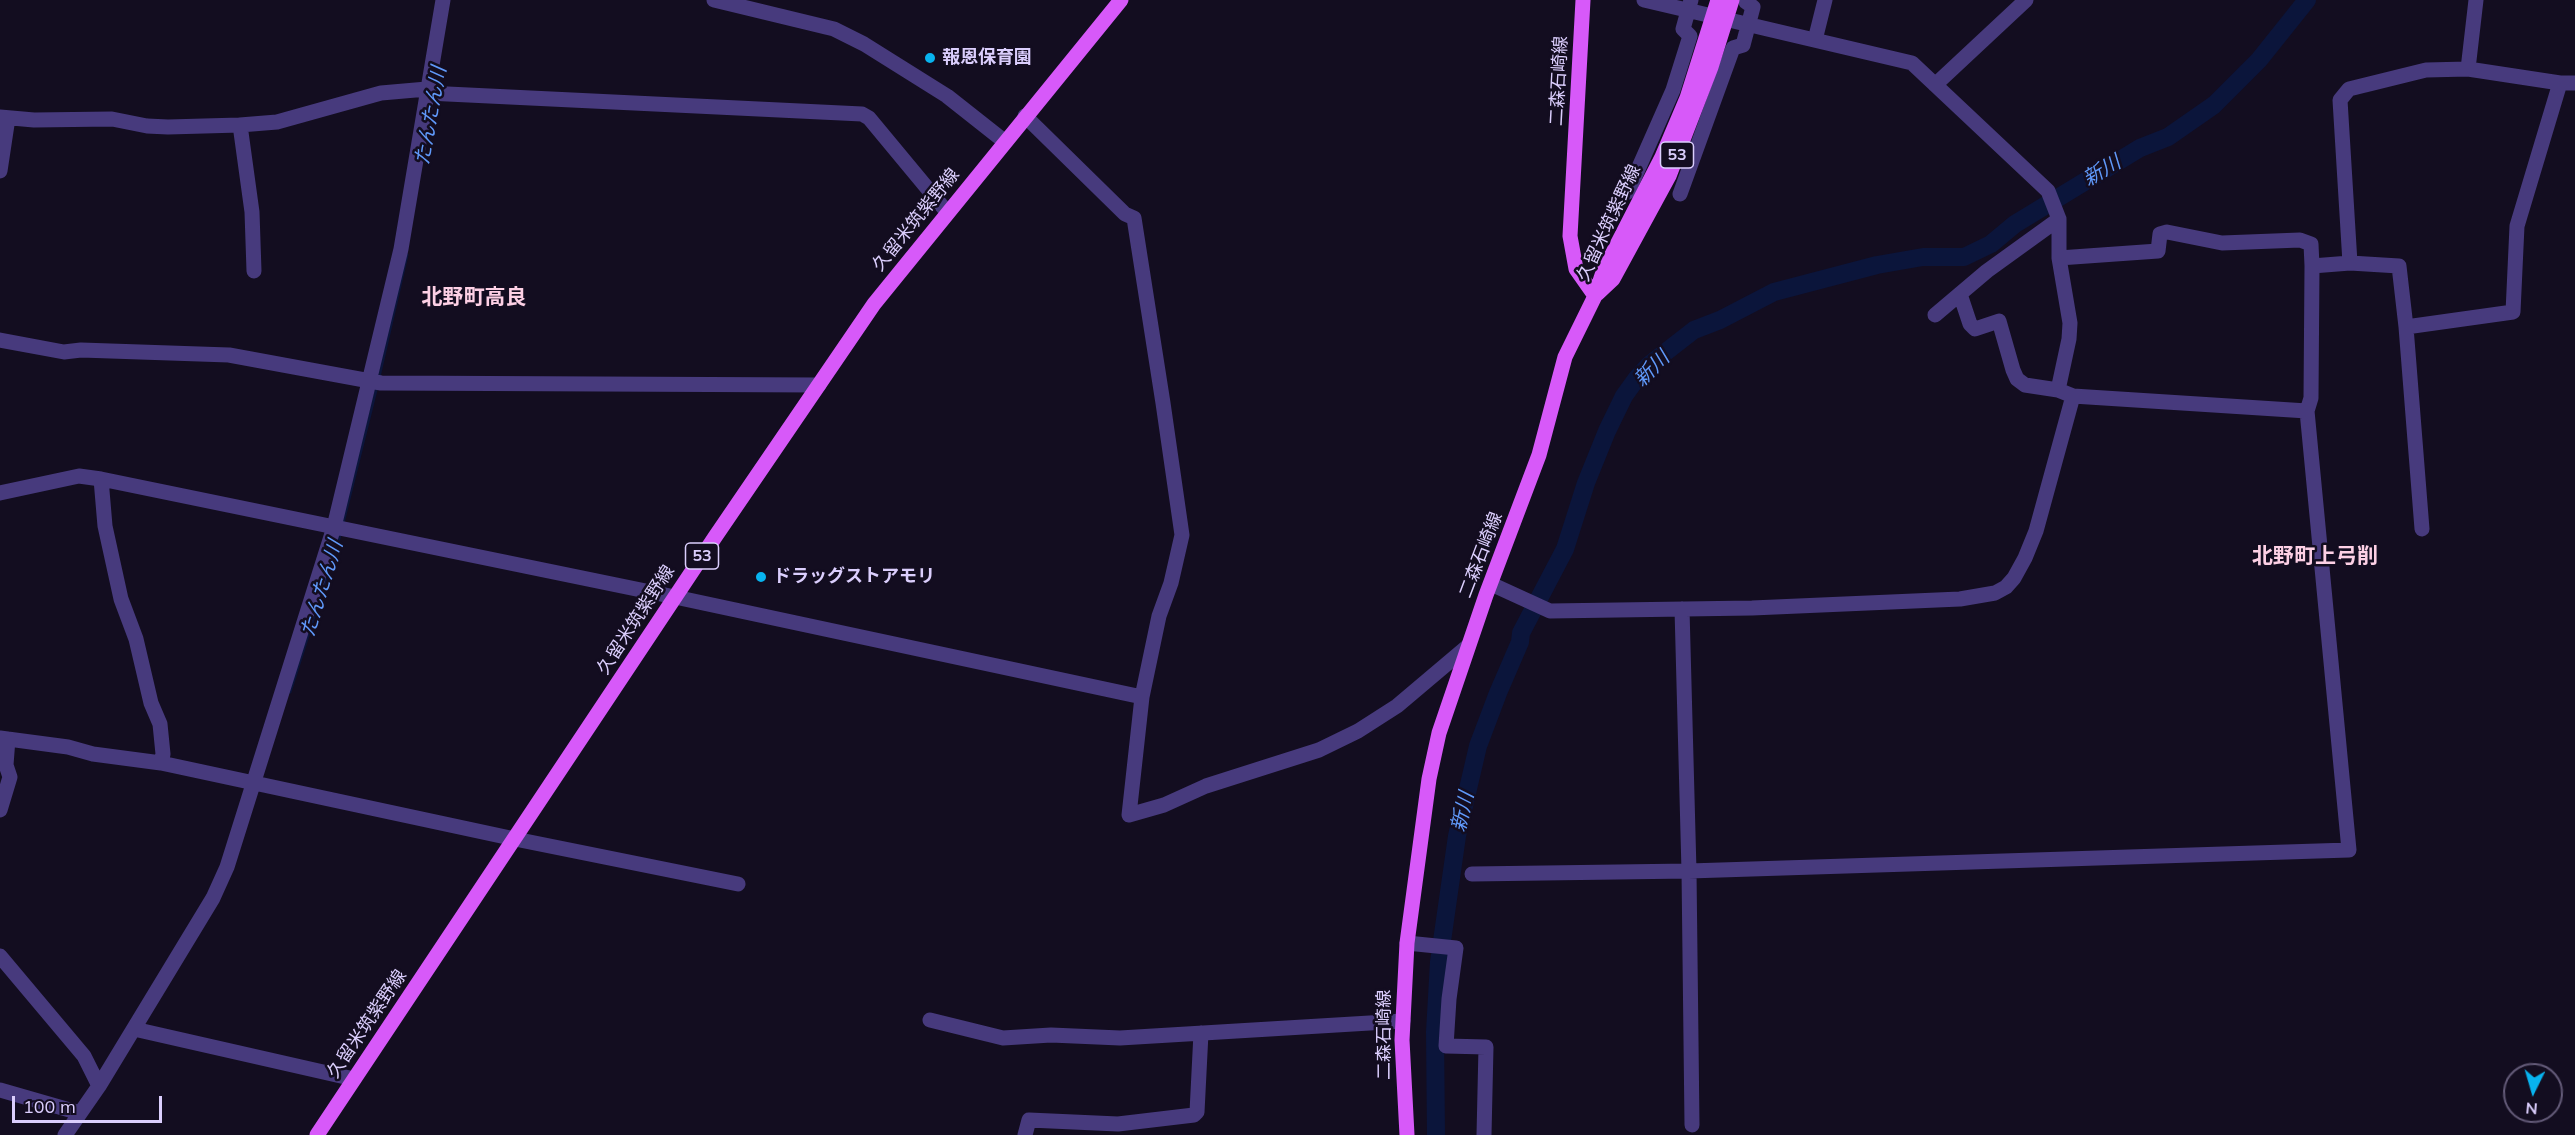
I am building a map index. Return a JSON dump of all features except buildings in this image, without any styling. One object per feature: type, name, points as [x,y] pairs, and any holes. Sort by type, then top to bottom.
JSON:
[{"type":"main road","name":"久留米筑紫野線","points":[[317,1135],[675,597],[874,304],[1024,116],[1121,0]]},
{"type":"main road","name":"二森石崎線","points":[[1407,1135],[1402,1063],[1407,943],[1433,755],[1468,646],[1539,455],[1565,357],[1594,296],[1576,268],[1570,236],[1583,0]]},
{"type":"main road","name":"久留米筑紫野線","points":[[1718,0],[1719,19]]},
{"type":"main road","name":"久留米筑紫野線","points":[[1594,296],[1603,272],[1666,147],[1719,19],[1732,0]]},
{"type":"street","points":[[65,1135],[138,1030],[213,898],[258,784],[339,529],[375,383],[401,249],[443,0]]},
{"type":"street","points":[[714,0],[834,29],[864,44],[947,96],[1004,141]]},
{"type":"street","points":[[1644,0],[1690,5],[1719,19],[1912,63],[2048,191],[2058,219],[2059,258],[2070,323],[2069,339],[2058,390]]},
{"type":"street","points":[[1680,194],[1733,48],[1743,45],[1753,7],[1746,0]]},
{"type":"street","points":[[1815,40],[1825,0]]},
{"type":"street","points":[[1935,85],[2026,0]]},
{"type":"street","points":[[2468,69],[2476,0]]},
{"type":"street","points":[[1628,192],[1673,90],[1690,36],[1683,28],[1690,5]]},
{"type":"street","points":[[2350,263],[2347,184],[2340,100],[2349,89],[2426,70],[2468,69],[2568,83],[2517,226],[2513,312],[2406,327]]},
{"type":"street","points":[[0,171],[4,118],[112,119],[158,127],[240,125],[278,122],[381,93],[427,91],[862,114],[869,118],[947,212]]},
{"type":"street","points":[[1024,116],[1125,214],[1134,218],[1182,535],[1172,583],[1160,616],[1142,697],[1129,815],[1164,805],[1206,786],[1318,750],[1358,731],[1397,706],[1468,646]]},
{"type":"street","points":[[240,125],[252,212],[255,271]]},
{"type":"street","points":[[1935,315],[1987,270],[2058,219]]},
{"type":"street","points":[[1472,874],[1689,871],[2349,850],[2307,411],[2311,398],[2311,244],[2301,240],[2222,243],[2167,232],[2160,234],[2158,251],[2059,258]]},
{"type":"street","points":[[2312,266],[2350,263],[2398,266],[2406,327],[2422,529]]},
{"type":"street","points":[[1960,294],[1970,324],[1975,329],[1999,321],[2017,379],[2025,385],[2058,390],[2073,396],[2307,411]]},
{"type":"street","points":[[0,340],[64,352],[81,350],[229,355],[375,383],[819,385]]},
{"type":"street","points":[[1491,585],[1550,611],[1682,609],[1960,599],[1987,595],[2006,587],[2025,558],[2036,531],[2073,396]]},
{"type":"street","points":[[0,493],[79,477],[101,479],[675,597],[1142,697]]},
{"type":"street","points":[[101,479],[105,526],[121,599],[136,639],[151,703],[160,724],[163,754],[161,763]]},
{"type":"street","points":[[1682,609],[1689,871],[1692,1125]]},
{"type":"street","points":[[0,810],[10,777],[6,765],[4,739],[161,763],[738,884]]},
{"type":"street","points":[[1407,943],[1456,948],[1449,999],[1446,1047],[1486,1047],[1484,1135]]},
{"type":"street","points":[[0,956],[84,1056],[99,1086]]},
{"type":"street","points":[[930,1020],[1003,1038],[1051,1035],[1120,1038],[1403,1021]]},
{"type":"street","points":[[138,1030],[354,1079]]},
{"type":"street","points":[[1025,1135],[1029,1120],[1118,1124],[1194,1115],[1197,1112],[1201,1033]]},
{"type":"street","points":[[0,1090],[80,1113]]},
{"type":"waterway","name":"新川","points":[[1436,1135],[1435,1032],[1439,962],[1457,836],[1478,746],[1520,642],[1521,633],[1565,549],[1586,483],[1607,431],[1624,396],[1637,378],[1649,365],[1694,330],[1720,320],[1774,292],[1877,265],[1923,257],[1964,257],[1991,244],[2015,224],[2140,148],[2168,137],[2214,105],[2259,60],[2307,0]]},
{"type":"waterway","name":"たんたん川","points":[[379,377],[407,255]]},
{"type":"waterway","name":"たんたん川","points":[[343,523],[377,386]]},
{"type":"waterway","name":"たんたん川","points":[[290,692],[341,532]]},
{"type":"place","name":"報恩保育園","points":[[930,58]]},
{"type":"place","name":"ドラッグストアモリ","points":[[761,577]]},
{"type":"district","name":"北野町高良","points":[[474,298]]},
{"type":"district","name":"北野町上弓削","points":[[2315,557]]}]
